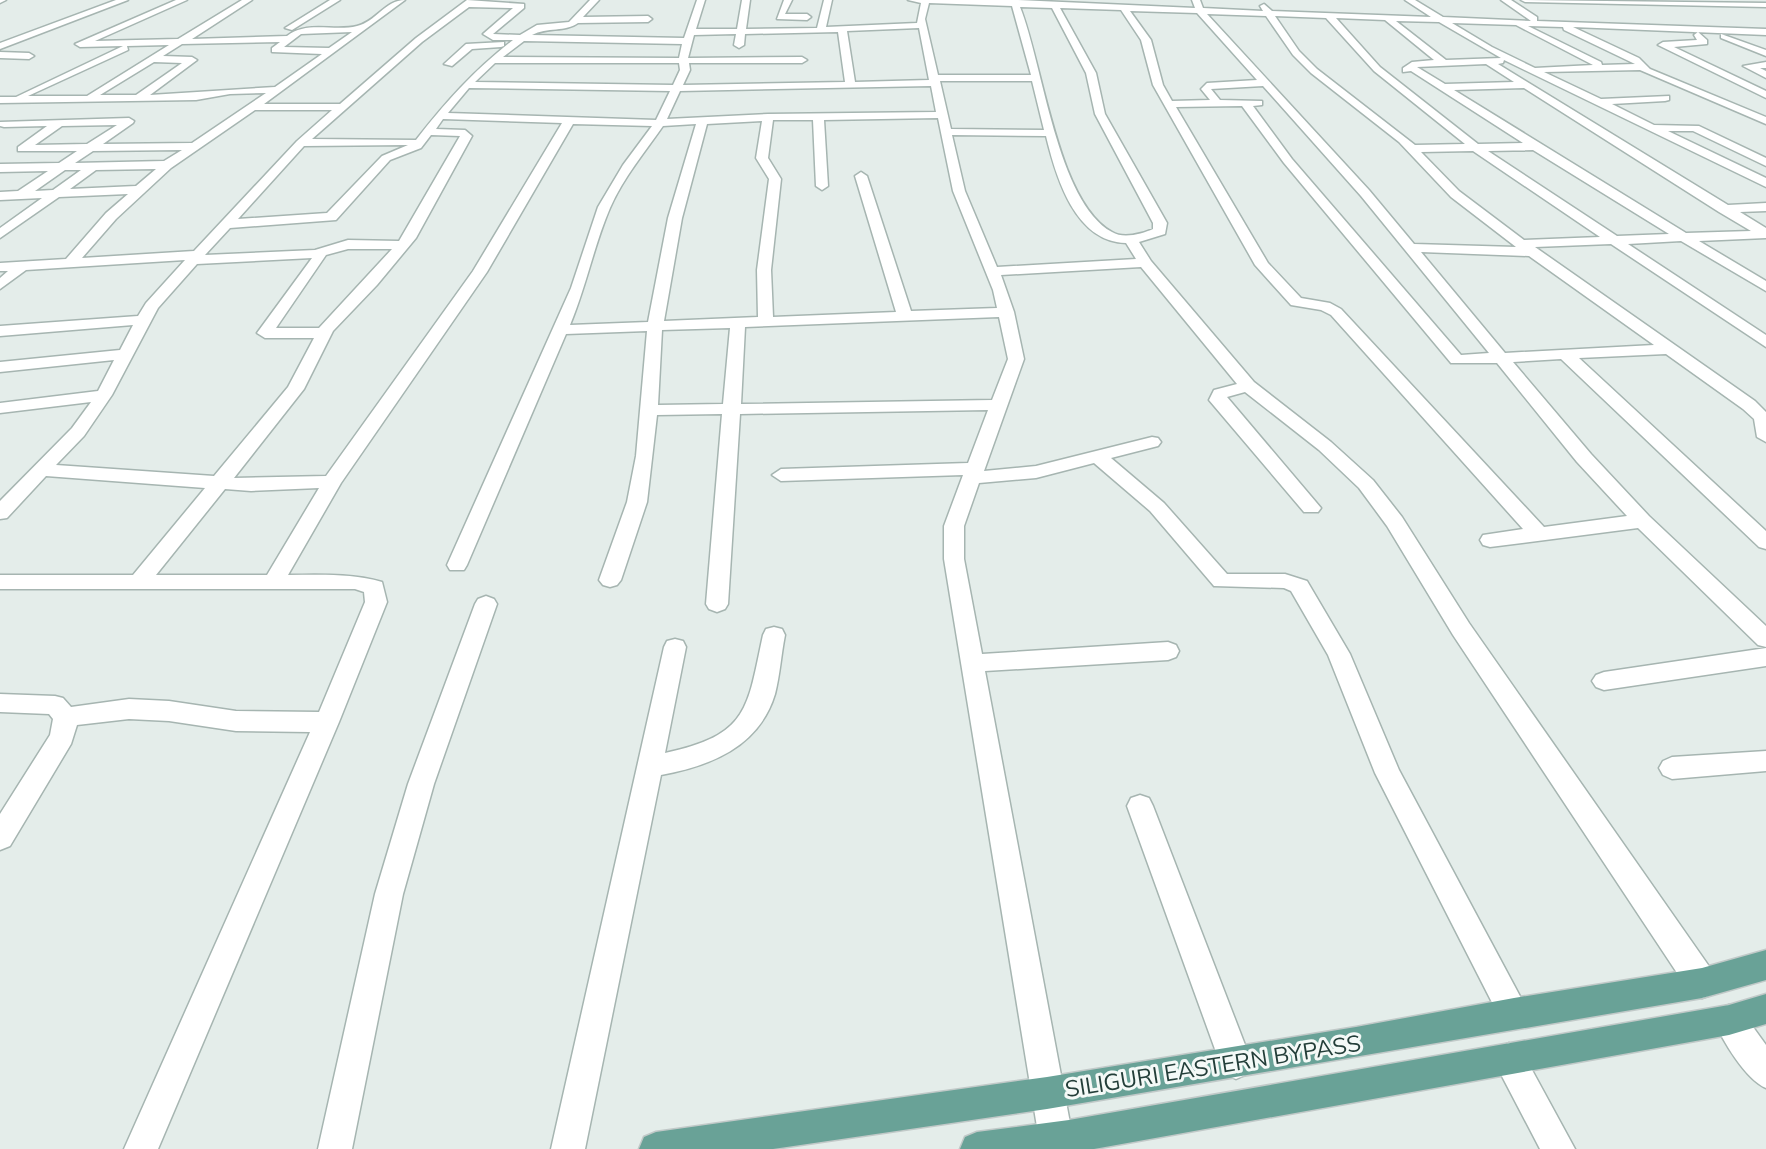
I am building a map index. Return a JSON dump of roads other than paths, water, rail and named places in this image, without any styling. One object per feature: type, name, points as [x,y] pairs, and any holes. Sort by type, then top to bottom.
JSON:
[{"type":"main road","name":"SILIGURI EASTERN BYPASS","points":[[656,1149],[1048,1093],[1236,1063],[1514,1013],[1702,983],[1766,965]]},
{"type":"main road","name":"SILIGURI EASTERN BYPASS","points":[[977,1149],[1065,1142],[1232,1106],[1729,1020],[1766,1009]]},
{"type":"street","points":[[0,46],[124,0]]},
{"type":"street","points":[[183,0],[80,44],[268,39],[286,38],[305,30],[360,29]]},
{"type":"street","points":[[90,97],[248,0]]},
{"type":"street","points":[[268,39],[335,0]]},
{"type":"street","points":[[70,263],[137,190],[167,165],[254,107],[401,0]]},
{"type":"street","points":[[227,223],[331,217],[386,158],[413,149],[438,116],[492,61],[540,27],[568,26],[595,0]]},
{"type":"street","points":[[457,565],[578,288],[604,207],[629,165],[660,123],[685,70],[683,54],[701,0]]},
{"type":"street","points":[[739,51],[746,0]]},
{"type":"street","points":[[788,0],[779,17],[823,17]]},
{"type":"street","points":[[467,85],[564,71],[802,51],[821,30],[828,0]]},
{"type":"street","points":[[1065,1142],[1048,1093],[954,559],[954,526],[1016,359],[1006,312],[993,271],[959,191],[921,19],[921,0],[1014,2],[1055,6],[1073,3],[1198,5],[1328,16],[1766,32]]},
{"type":"street","points":[[1258,0],[1296,52],[1314,71],[1384,124],[1455,194],[1524,248],[1749,405],[1762,418],[1766,438]]},
{"type":"street","points":[[1409,0],[1438,20],[1516,61],[1766,183]]},
{"type":"street","points":[[1505,0],[1541,23]]},
{"type":"street","points":[[1525,0],[1763,5]]},
{"type":"street","points":[[1748,0],[1763,5]]},
{"type":"street","points":[[0,513],[78,432],[104,395],[152,306],[301,144],[419,40],[469,2],[522,6],[487,34],[518,41]]},
{"type":"street","points":[[1014,2],[1025,28],[1049,133],[1076,201],[1101,232],[1115,238],[1129,239],[1155,234],[1162,227],[1100,114],[1091,73],[1055,6]]},
{"type":"street","points":[[1554,2],[1597,26]]},
{"type":"street","points":[[1607,3],[1647,28]]},
{"type":"street","points":[[1114,5],[1146,40],[1158,85],[1262,265],[1296,302],[1325,306],[1336,312],[1539,534]]},
{"type":"street","points":[[1198,5],[1263,83],[1322,144],[1584,458],[1642,521],[1723,595],[1766,639]]},
{"type":"street","points":[[1731,5],[1752,15]]},
{"type":"street","points":[[1328,16],[1379,71],[1475,147],[1763,338]]},
{"type":"street","points":[[1387,18],[1444,63]]},
{"type":"street","points":[[576,20],[648,19]]},
{"type":"street","points":[[1516,22],[1605,67]]},
{"type":"street","points":[[1558,24],[1636,60],[1640,67]]},
{"type":"street","points":[[821,30],[923,25]]},
{"type":"street","points":[[121,26],[146,27]]},
{"type":"street","points":[[842,29],[851,85]]},
{"type":"street","points":[[1685,29],[1705,40],[1664,47],[1766,95]]},
{"type":"street","points":[[12,99],[162,30]]},
{"type":"street","points":[[1709,30],[1766,53]]},
{"type":"street","points":[[78,33],[107,32]]},
{"type":"street","points":[[449,64],[473,45],[518,41],[741,33],[802,51]]},
{"type":"street","points":[[286,38],[275,50],[331,51]]},
{"type":"street","points":[[564,71],[582,50]]},
{"type":"street","points":[[0,55],[29,56]]},
{"type":"street","points":[[140,97],[192,60],[153,59]]},
{"type":"street","points":[[492,61],[676,88],[1037,78]]},
{"type":"street","points":[[1487,61],[1765,234]]},
{"type":"street","points":[[1379,71],[1409,70],[1424,63],[1516,61]]},
{"type":"street","points":[[1766,65],[1748,66],[1766,75]]},
{"type":"street","points":[[1411,67],[1766,287]]},
{"type":"street","points":[[1533,69],[1640,67],[1766,121]]},
{"type":"street","points":[[212,83],[292,80]]},
{"type":"street","points":[[158,84],[185,83]]},
{"type":"street","points":[[1218,104],[1206,89],[1207,86],[1263,83]]},
{"type":"street","points":[[1442,87],[1566,84]]},
{"type":"street","points":[[701,99],[705,88]]},
{"type":"street","points":[[0,100],[196,97],[224,91],[278,90]]},
{"type":"street","points":[[1600,102],[1665,98]]},
{"type":"street","points":[[2,125],[40,99]]},
{"type":"street","points":[[1245,103],[1286,144],[1457,360],[1668,349]]},
{"type":"street","points":[[1169,104],[1281,103]]},
{"type":"street","points":[[254,107],[343,107]]},
{"type":"street","points":[[438,116],[660,123],[697,119],[818,117],[944,123],[1049,133]]},
{"type":"street","points":[[765,321],[764,270],[775,179],[772,170],[764,164],[762,158],[768,117]]},
{"type":"street","points":[[818,117],[822,186]]},
{"type":"street","points":[[274,581],[332,482],[480,272],[570,119]]},
{"type":"street","points":[[610,580],[637,502],[645,457],[655,326],[697,119]]},
{"type":"street","points":[[2,125],[129,121],[21,195]]},
{"type":"street","points":[[0,165],[60,122]]},
{"type":"street","points":[[1651,128],[1695,128],[1766,162]]},
{"type":"street","points":[[139,581],[296,388],[323,333],[403,245],[466,136],[465,133],[458,132],[423,137],[301,144]]},
{"type":"street","points":[[1286,144],[1322,144]]},
{"type":"street","points":[[22,149],[193,146]]},
{"type":"street","points":[[1412,149],[1536,146]]},
{"type":"street","points":[[0,234],[122,147]]},
{"type":"street","points":[[1709,157],[1766,152]]},
{"type":"street","points":[[0,165],[167,165]]},
{"type":"street","points":[[860,176],[905,316]]},
{"type":"street","points":[[0,196],[137,190]]},
{"type":"street","points":[[1724,209],[1766,207]]},
{"type":"street","points":[[1410,248],[1524,248],[1612,240],[1765,234]]},
{"type":"street","points":[[1129,239],[1222,358],[1248,386],[1325,446],[1366,484],[1395,522],[1461,629],[1702,983]]},
{"type":"street","points":[[0,267],[318,254],[328,248],[343,245],[403,245]]},
{"type":"street","points":[[318,254],[320,257],[265,332],[323,333]]},
{"type":"street","points":[[993,271],[1146,263]]},
{"type":"street","points":[[0,285],[22,265]]},
{"type":"street","points":[[559,330],[1006,312]]},
{"type":"street","points":[[0,331],[144,320]]},
{"type":"street","points":[[717,604],[738,322]]},
{"type":"street","points":[[0,367],[127,354]]},
{"type":"street","points":[[1566,355],[1766,542]]},
{"type":"street","points":[[1248,386],[1220,394],[1217,400],[1311,508]]},
{"type":"street","points":[[0,408],[104,395]]},
{"type":"street","points":[[649,410],[1000,405]]},
{"type":"street","points":[[781,475],[1036,472],[1100,458],[1152,442]]},
{"type":"street","points":[[1100,458],[1157,507],[1221,581],[1285,581],[1299,586],[1339,654],[1388,773],[1514,1013]]},
{"type":"street","points":[[43,470],[251,485],[332,482]]},
{"type":"street","points":[[0,492],[24,491]]},
{"type":"street","points":[[1490,541],[1642,521]]},
{"type":"street","points":[[0,582],[355,582],[374,587],[376,602],[369,624],[141,1149]]},
{"type":"street","points":[[335,1149],[389,894],[421,784],[486,604]]},
{"type":"street","points":[[649,766],[692,759],[726,743],[747,726],[760,704],[774,635]]},
{"type":"street","points":[[568,1149],[675,647]]},
{"type":"street","points":[[972,663],[1168,651]]},
{"type":"street","points":[[1604,681],[1766,657]]},
{"type":"street","points":[[0,702],[55,705],[66,717]]},
{"type":"street","points":[[66,717],[129,709],[169,711],[236,721],[327,722]]},
{"type":"street","points":[[0,838],[62,737],[66,717]]},
{"type":"street","points":[[1672,768],[1766,761]]},
{"type":"street","points":[[1140,806],[1236,1063]]},
{"type":"street","points":[[1729,1020],[1766,1072]]},
{"type":"street","points":[[1509,1059],[1558,1149]]}]
